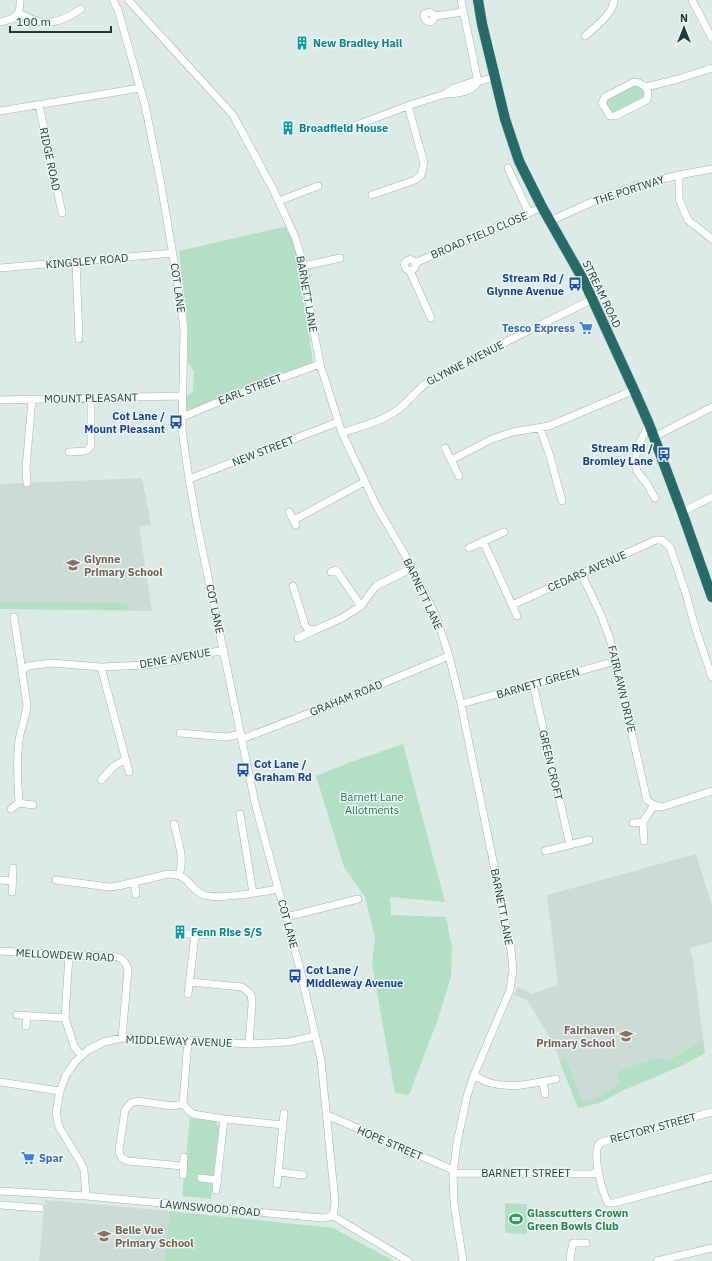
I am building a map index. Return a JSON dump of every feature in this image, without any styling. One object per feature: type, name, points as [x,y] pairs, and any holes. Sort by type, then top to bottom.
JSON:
[{"type":"highway","name":"STREAM ROAD","points":[[478,0],[494,77],[505,119],[519,161],[542,207],[584,280],[634,390],[654,437],[712,597]]},
{"type":"street","points":[[0,22],[13,18],[19,13],[20,0]]},
{"type":"street","name":"COT LANE","points":[[113,0],[118,10],[140,88],[160,179],[173,253],[184,329],[182,396],[183,444],[212,600],[224,650],[255,803],[286,917],[321,1060],[335,1202],[333,1216]]},
{"type":"street","name":"BARNETT LANE","points":[[118,10],[130,0],[233,115],[279,201],[295,237],[304,266],[320,364],[342,433],[364,482],[412,568],[436,616],[449,656],[461,704],[511,949],[513,970],[510,990],[474,1075],[467,1096],[457,1143],[453,1171],[454,1204],[463,1261]]},
{"type":"street","points":[[461,0],[478,82]]},
{"type":"street","points":[[585,36],[598,25],[611,10],[614,5],[614,0]]},
{"type":"street","points":[[692,0],[712,38]]},
{"type":"street","points":[[19,13],[34,22],[44,23],[61,20],[70,16],[81,8]]},
{"type":"street","points":[[434,16],[463,12]]},
{"type":"street","points":[[646,87],[648,93],[647,100],[615,116],[610,116],[602,103],[605,96],[634,82],[646,87],[712,68]]},
{"type":"street","points":[[319,130],[349,128],[445,94],[454,88],[494,77]]},
{"type":"street","points":[[0,111],[140,88]]},
{"type":"street","name":"RIDGE ROAD","points":[[39,105],[62,213]]},
{"type":"street","points":[[372,195],[381,188],[415,180],[424,170],[424,163],[408,106]]},
{"type":"street","points":[[508,168],[529,213]]},
{"type":"street","name":"THE PORTWAY","points":[[550,221],[604,197],[636,186],[679,175],[712,169]]},
{"type":"street","points":[[679,175],[679,199],[688,220],[712,239]]},
{"type":"street","points":[[279,201],[318,186]]},
{"type":"street","name":"BROAD FIELD CLOSE","points":[[431,318],[410,271],[405,268],[405,262],[410,259],[415,263],[542,207]]},
{"type":"street","name":"KINGSLEY ROAD","points":[[0,268],[173,253]]},
{"type":"street","points":[[304,266],[340,258]]},
{"type":"street","points":[[76,262],[79,339]]},
{"type":"street","name":"GLYNNE AVENUE","points":[[342,433],[388,416],[400,408],[425,382],[593,299]]},
{"type":"street","name":"EARL STREET","points":[[182,417],[240,393],[320,364]]},
{"type":"street","points":[[452,460],[492,439],[513,432],[549,426],[634,390]]},
{"type":"street","name":"MOUNT PLEASANT","points":[[0,400],[182,396]]},
{"type":"street","points":[[69,452],[86,451],[92,446],[91,398]]},
{"type":"street","points":[[27,483],[26,468],[29,418],[32,399]]},
{"type":"street","points":[[654,437],[712,407]]},
{"type":"street","name":"NEW STREET","points":[[189,480],[338,422]]},
{"type":"street","points":[[649,424],[637,448],[635,464],[637,471],[655,498]]},
{"type":"street","points":[[540,428],[550,456],[562,501]]},
{"type":"street","points":[[445,448],[459,476]]},
{"type":"street","points":[[289,512],[295,522],[364,482]]},
{"type":"street","points":[[682,512],[712,496]]},
{"type":"street","points":[[469,548],[504,532]]},
{"type":"street","name":"CEDARS AVENUE","points":[[512,605],[656,540],[662,540],[670,547],[686,594],[695,627],[709,656]]},
{"type":"street","points":[[484,541],[517,616]]},
{"type":"street","points":[[298,638],[342,618],[361,606],[376,586],[412,568]]},
{"type":"street","points":[[331,572],[336,570],[361,606]]},
{"type":"street","name":"FAIRLAWN DRIVE","points":[[582,573],[610,639],[647,800],[654,805]]},
{"type":"street","points":[[293,586],[305,626],[308,629],[315,630]]},
{"type":"street","points":[[14,617],[27,705],[18,750],[19,803]]},
{"type":"street","name":"DENE AVENUE","points":[[22,671],[28,666],[52,663],[102,667],[147,665],[224,650]]},
{"type":"street","name":"GRAHAM ROAD","points":[[180,733],[226,737],[241,736],[333,704],[449,656]]},
{"type":"street","points":[[709,656],[712,677]]},
{"type":"street","name":"BARNETT GREEN","points":[[461,704],[616,661]]},
{"type":"street","points":[[102,667],[129,772]]},
{"type":"street","name":"GREEN CROFT","points":[[533,684],[570,845]]},
{"type":"street","points":[[191,734],[192,726]]},
{"type":"street","points":[[100,780],[114,766],[125,760]]},
{"type":"street","points":[[644,841],[643,822],[654,805],[662,807],[712,791]]},
{"type":"street","points":[[11,809],[19,803],[33,805]]},
{"type":"street","points":[[240,814],[253,893]]},
{"type":"street","points":[[632,823],[643,822]]},
{"type":"street","points":[[174,824],[182,853],[182,868],[179,876]]},
{"type":"street","points":[[545,851],[589,840]]},
{"type":"street","points":[[12,892],[13,868]]},
{"type":"street","points":[[56,880],[109,887],[134,883],[168,874],[179,876],[188,880],[197,892],[209,896],[253,893],[278,889]]},
{"type":"street","points":[[0,880],[12,881]]},
{"type":"street","points":[[134,883],[136,894]]},
{"type":"street","points":[[286,917],[358,899]]},
{"type":"street","points":[[188,994],[190,982],[191,935],[205,935]]},
{"type":"street","name":"MELLOWDEW ROAD","points":[[0,951],[117,956],[126,963],[128,969],[122,1038]]},
{"type":"street","points":[[69,955],[65,1018],[74,1046],[81,1055]]},
{"type":"street","points":[[190,982],[242,987],[251,994],[252,1004],[248,1044]]},
{"type":"street","points":[[17,1015],[65,1018]]},
{"type":"street","points":[[26,1026],[27,1016]]},
{"type":"street","name":"MIDDLEWAY AVENUE","points":[[86,1196],[84,1170],[58,1122],[56,1113],[60,1091],[69,1069],[81,1055],[88,1050],[104,1042],[122,1038],[248,1044],[289,1042],[315,1036]]},
{"type":"street","points":[[188,1040],[184,1104],[188,1110],[193,1114],[224,1119],[283,1125]]},
{"type":"street","points":[[474,1075],[491,1083],[506,1086],[524,1085],[556,1079]]},
{"type":"street","points":[[0,1082],[60,1091]]},
{"type":"street","points":[[543,1082],[545,1094]]},
{"type":"street","points":[[183,1166],[128,1161],[121,1159],[119,1150],[125,1110],[131,1103],[137,1101],[172,1106],[184,1104]]},
{"type":"street","points":[[277,1184],[284,1112]]},
{"type":"street","name":"RECTORY STREET","points":[[599,1172],[596,1152],[598,1144],[712,1112]]},
{"type":"street","name":"HOPE STREET","points":[[327,1115],[453,1171]]},
{"type":"street","points":[[216,1190],[224,1119]]},
{"type":"street","points":[[183,1175],[184,1157]]},
{"type":"street","name":"BARNETT STREET","points":[[453,1171],[591,1174],[599,1172]]},
{"type":"street","points":[[279,1172],[303,1175]]},
{"type":"street","points":[[599,1172],[608,1203],[614,1203],[712,1177]]},
{"type":"street","points":[[201,1178],[218,1180]]},
{"type":"street","name":"LAWNSWOOD ROAD","points":[[0,1191],[86,1196],[308,1217],[322,1218],[333,1216]]},
{"type":"street","points":[[0,1205],[40,1208]]},
{"type":"street","points":[[333,1216],[408,1261]]},
{"type":"street","points":[[570,1261],[573,1243],[586,1244]]},
{"type":"street","points":[[657,1261],[712,1248]]},
{"type":"shaded area","name":"Glynne Primary School","points":[[142,478],[151,525],[139,526],[152,611],[0,609],[0,484]]},
{"type":"shaded area","points":[[696,854],[712,906],[712,942],[690,948],[705,1053],[683,1065],[624,1090],[599,1103],[578,1108],[553,1043],[527,1000],[514,995],[518,987],[532,994],[558,985],[547,895]]},
{"type":"shaded area","name":"Belle Vue Primary School","points":[[45,1200],[169,1211],[165,1261],[39,1261]]},
{"type":"green space","points":[[635,84],[640,87],[644,94],[642,98],[612,113],[606,102],[607,99]]},
{"type":"green space","points":[[288,226],[299,257],[302,289],[313,362],[187,411],[187,396],[193,391],[194,372],[188,362],[188,327],[179,251]]},
{"type":"green space","points":[[0,602],[125,603],[131,610],[0,609]]},
{"type":"green space","name":"Barnett Lane Allotments","points":[[403,744],[445,902],[390,897],[391,915],[446,917],[452,947],[451,977],[438,1019],[409,1095],[395,1093],[372,965],[375,937],[365,897],[344,867],[316,776]]},
{"type":"green space","points":[[703,1040],[705,1053],[683,1065],[624,1090],[599,1103],[578,1108],[559,1060],[565,1058],[583,1102],[597,1098],[621,1084],[617,1072],[655,1058],[670,1060]]},
{"type":"green space","points":[[190,1118],[215,1121],[219,1127],[211,1199],[182,1196]]},
{"type":"green space","name":"Glasscutters Crown Green Bowls Club","points":[[505,1203],[527,1204],[527,1234],[505,1233]]},
{"type":"green space","points":[[169,1211],[333,1228],[394,1261],[165,1261]]},
{"type":"place","name":"New Bradley Hall","points":[[302,43]]},
{"type":"place","name":"Broadfield House","points":[[288,128]]},
{"type":"place","name":"Stream Rd / Glynne Avenue","points":[[575,284]]},
{"type":"place","name":"Tesco Express","points":[[586,328]]},
{"type":"place","name":"Cot Lane / Mount Pleasant","points":[[176,422]]},
{"type":"place","name":"Stream Rd / Bromley Lane","points":[[664,454]]},
{"type":"place","name":"Glynne Primary School","points":[[73,565]]},
{"type":"place","name":"Cot Lane / Graham Rd","points":[[243,770]]},
{"type":"place","name":"Fenn Rise S/S","points":[[180,932]]},
{"type":"place","name":"Cot Lane / Middleway Avenue","points":[[295,976]]},
{"type":"place","name":"Fairhaven Primary School","points":[[626,1036]]},
{"type":"place","name":"Spar","points":[[28,1158]]},
{"type":"place","name":"Glasscutters Crown Green Bowls Club","points":[[516,1219]]},
{"type":"place","name":"Belle Vue Primary School","points":[[104,1236]]}]
